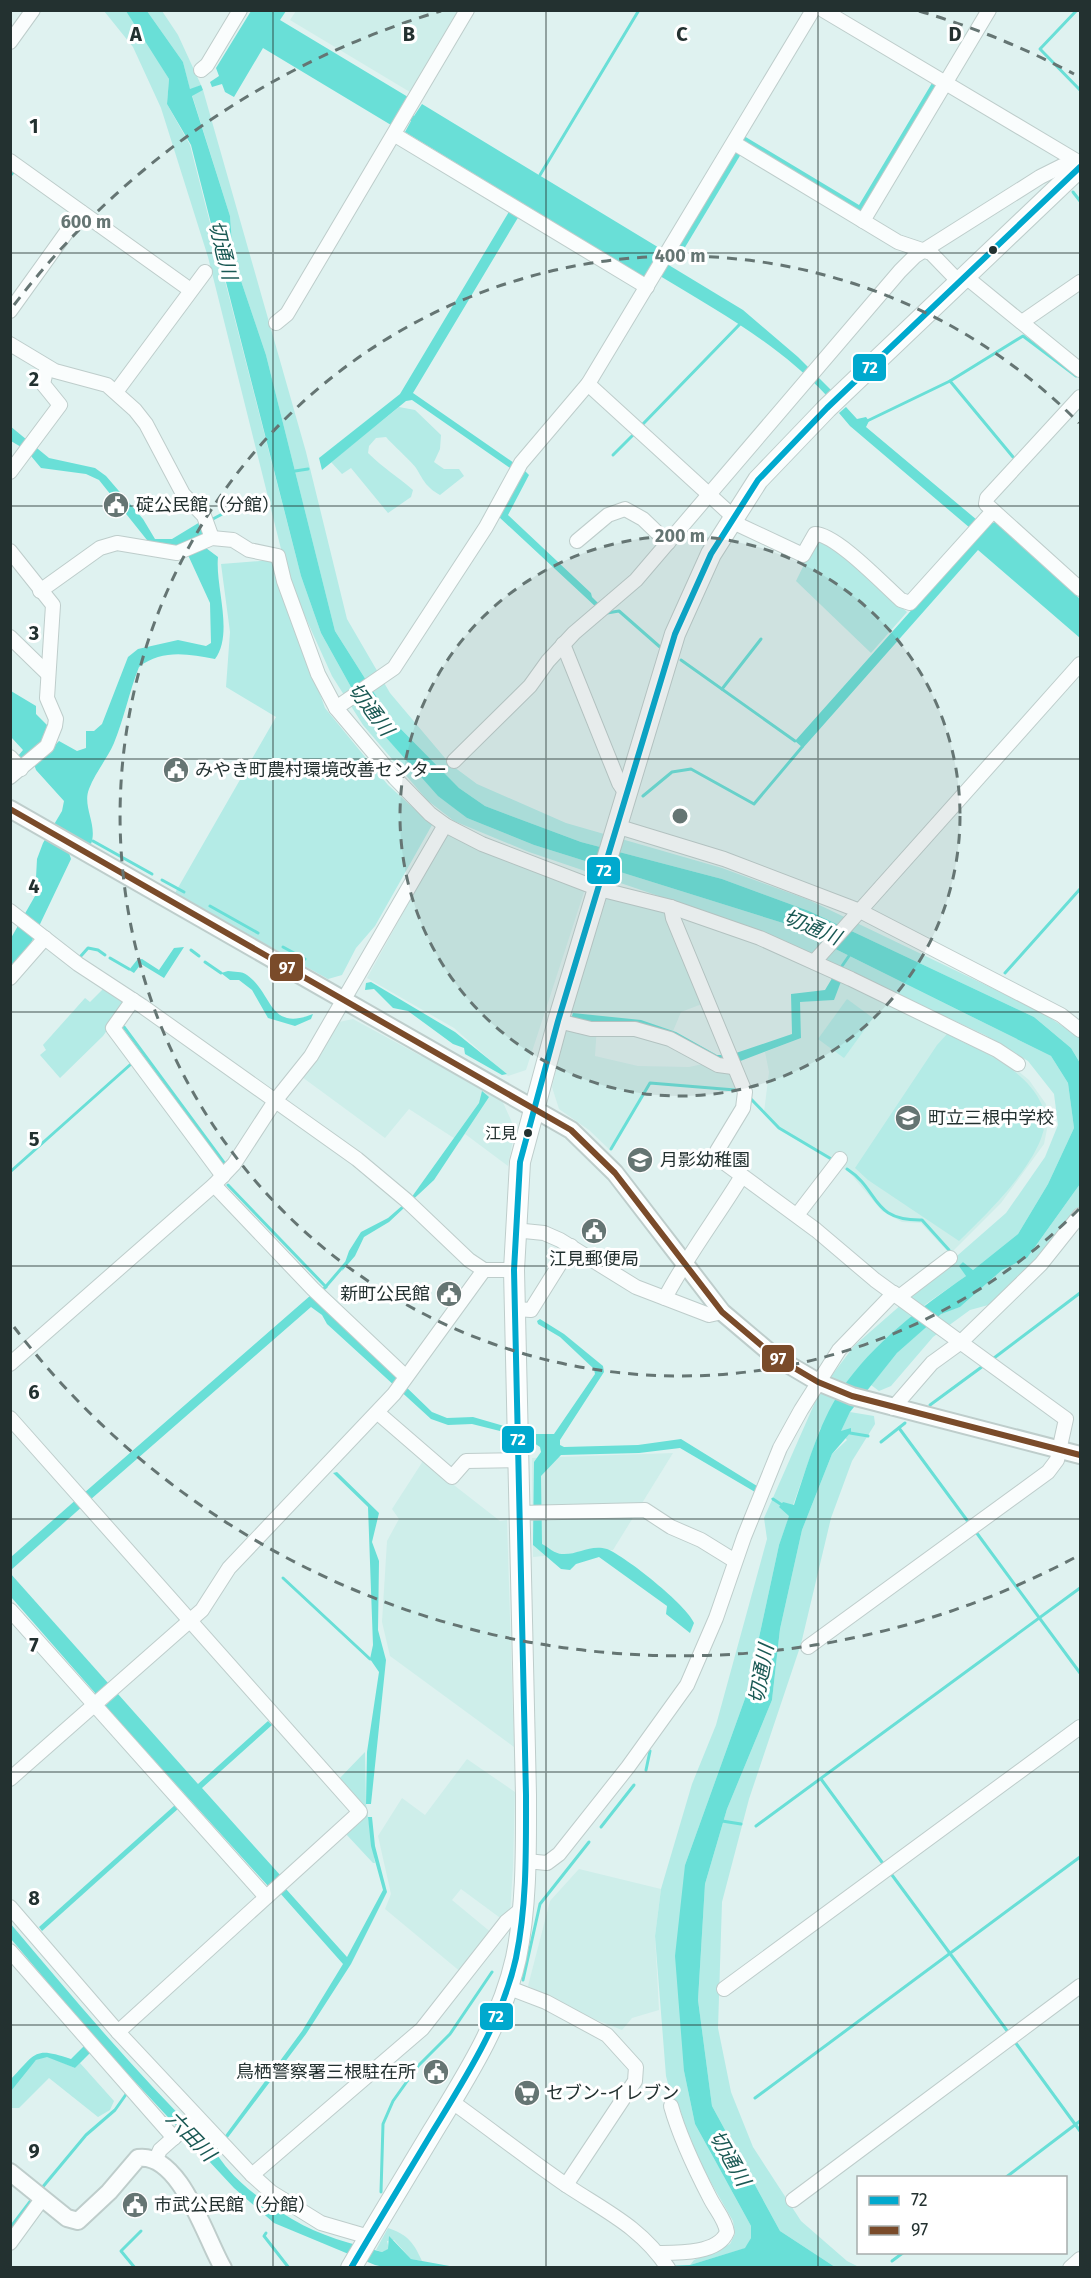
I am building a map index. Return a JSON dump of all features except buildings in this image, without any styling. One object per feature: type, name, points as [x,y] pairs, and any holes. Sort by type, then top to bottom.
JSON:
[{"type":"highway","points":[[352,2266],[452,2101],[493,2026],[517,1951],[524,1907],[526,1861],[531,1512],[519,1460],[514,1230],[520,1162],[533,1106],[558,1020],[625,792],[675,634],[692,590],[731,519],[758,480],[788,446],[1080,165]]},
{"type":"main road","points":[[10,809],[533,1106],[571,1130],[615,1173],[722,1312],[774,1356],[818,1382],[893,1408],[1080,1455]]},
{"type":"main road","points":[[10,2172],[67,2218],[78,2221],[109,2192],[138,2158],[156,2159],[174,2174],[223,2268]]},
{"type":"street","points":[[10,42],[33,10]]},
{"type":"street","points":[[201,70],[207,65],[240,10]]},
{"type":"street","points":[[276,322],[287,314],[407,115],[467,10]]},
{"type":"street","points":[[338,707],[394,668],[477,541],[521,463],[588,384],[813,10]]},
{"type":"street","points":[[824,10],[1080,165]]},
{"type":"street","points":[[863,221],[989,10]]},
{"type":"street","points":[[395,135],[647,287]]},
{"type":"street","points":[[734,143],[898,242],[931,254],[1022,322],[1080,370]]},
{"type":"street","points":[[10,161],[189,289]]},
{"type":"street","points":[[454,761],[530,686],[563,644],[622,594],[900,270],[923,251],[1040,177],[1062,166],[1080,165]]},
{"type":"street","points":[[10,311],[81,212]]},
{"type":"street","points":[[116,392],[189,289],[205,272]]},
{"type":"street","points":[[1022,322],[1080,282]]},
{"type":"street","points":[[10,344],[47,367],[96,381],[116,392],[146,424],[183,494],[204,516],[212,538]]},
{"type":"street","points":[[10,472],[44,431],[42,427],[60,405],[43,384],[47,367]]},
{"type":"street","points":[[588,384],[727,511],[731,519],[749,531],[802,555],[815,534],[819,534],[836,544],[901,600],[910,603],[993,511]]},
{"type":"street","points":[[1080,397],[987,498],[986,504],[1080,589]]},
{"type":"street","points":[[577,541],[608,515],[625,508],[643,519],[668,543]]},
{"type":"street","points":[[40,591],[100,548],[117,543],[177,553],[212,538],[233,540],[249,550],[278,556],[284,581],[318,674],[338,707],[394,778],[430,814],[445,825],[482,844],[599,886],[671,907],[759,938],[815,961],[997,1050],[1018,1064]]},
{"type":"street","points":[[10,551],[52,605],[47,698],[56,719],[44,749],[16,773],[10,757]]},
{"type":"street","points":[[10,637],[48,674]]},
{"type":"street","points":[[563,644],[619,783],[625,792]]},
{"type":"street","points":[[815,961],[1080,664]]},
{"type":"street","points":[[10,1364],[219,1180],[234,1164],[275,1101],[312,1056],[445,825]]},
{"type":"street","points":[[616,826],[724,859],[858,912],[1061,1015],[1080,1030]]},
{"type":"street","points":[[671,907],[673,918],[726,1051],[745,1092],[746,1101],[717,1151],[717,1156],[797,1215],[898,1296],[1080,1429]]},
{"type":"street","points":[[14,914],[357,1159],[483,1270],[514,1270]]},
{"type":"street","points":[[10,978],[42,935]]},
{"type":"street","points":[[133,1000],[113,1028],[219,1180],[313,1289],[401,1383]]},
{"type":"street","points":[[558,1020],[591,1029],[635,1029],[670,1039],[718,1065],[732,1066]]},
{"type":"street","points":[[797,1215],[840,1159]]},
{"type":"street","points":[[664,1298],[683,1263],[711,1227],[742,1176]]},
{"type":"street","points":[[893,1408],[932,1363],[960,1341],[1041,1263],[1080,1215]]},
{"type":"street","points":[[514,1230],[544,1233],[571,1246],[636,1287],[675,1300],[709,1315],[722,1312]]},
{"type":"street","points":[[515,1309],[531,1310],[571,1246]]},
{"type":"street","points":[[526,1861],[547,1863],[559,1854],[628,1767],[687,1685],[716,1618],[735,1561],[780,1448],[839,1350],[898,1296],[950,1258]]},
{"type":"street","points":[[10,1779],[202,1610],[229,1568],[245,1549],[378,1413],[483,1270]]},
{"type":"street","points":[[378,1413],[452,1477],[466,1461],[519,1460]]},
{"type":"street","points":[[10,1418],[360,1812],[118,2032]]},
{"type":"street","points":[[808,1647],[1048,1472],[1057,1460],[1066,1419]]},
{"type":"street","points":[[531,1512],[645,1510],[671,1527],[701,1540],[735,1561]]},
{"type":"street","points":[[10,1610],[266,1897]]},
{"type":"street","points":[[724,1989],[1080,1727]]},
{"type":"street","points":[[10,1907],[118,2032],[196,2118],[252,2175],[271,2192],[321,2223],[368,2239]]},
{"type":"street","points":[[252,2175],[422,2029],[506,1922],[524,1907]]},
{"type":"street","points":[[10,1951],[174,2138]]},
{"type":"street","points":[[793,2200],[1080,1986]]},
{"type":"street","points":[[507,1987],[546,2002],[607,2035],[636,2067],[635,2081],[566,2185]]},
{"type":"street","points":[[452,2101],[566,2185],[637,2230],[659,2254],[668,2268]]},
{"type":"street","points":[[659,2254],[689,2253],[720,2242],[727,2232],[678,2130],[671,2106]]},
{"type":"street","points":[[156,2159],[160,2151],[196,2118]]},
{"type":"street","points":[[10,2243],[42,2199]]},
{"type":"street","points":[[1070,2268],[1080,2259]]},
{"type":"shaded area","points":[[104,11],[126,11],[131,15],[169,79],[167,104],[190,145],[301,576],[321,633],[367,716],[438,795],[467,818],[534,845],[783,923],[1051,1056],[1068,1083],[1074,1128],[1048,1184],[1018,1234],[973,1270],[963,1262],[966,1276],[926,1304],[820,1429],[779,1545],[747,1693],[685,1865],[684,2071],[695,2124],[751,2226],[751,2238],[746,2248],[690,2265],[694,2260],[730,2244],[735,2234],[733,2221],[680,2129],[666,2076],[655,1936],[661,1889],[692,1784],[716,1725],[767,1539],[764,1518],[820,1391],[854,1346],[1006,1213],[1045,1157],[1058,1125],[1054,1094],[1028,1061],[985,1035],[759,930],[529,852],[454,821],[427,800],[363,725],[332,676],[289,581],[208,257],[161,108],[133,47]]},
{"type":"shaded area","points":[[147,11],[162,11],[178,35],[201,85],[190,90],[183,62]]},
{"type":"shaded area","points":[[296,11],[459,11],[410,92],[290,20]]},
{"type":"shaded area","points":[[203,90],[306,452],[347,619],[390,693],[450,764],[477,784],[566,823],[722,868],[809,900],[1040,1011],[1080,1038],[1080,1063],[1071,1048],[1034,1017],[809,911],[722,879],[581,842],[485,806],[459,788],[390,718],[335,631],[266,355],[233,257],[230,216],[192,95]]},
{"type":"shaded area","points":[[399,407],[415,410],[441,435],[440,449],[434,462],[444,469],[459,469],[464,476],[440,495],[428,486],[414,466],[386,437],[376,438],[369,446],[368,453],[413,490],[411,497],[388,513],[351,468],[342,474],[331,462]]},
{"type":"shaded area","points":[[817,538],[837,549],[907,612],[871,653],[796,581]]},
{"type":"shaded area","points":[[272,560],[325,708],[388,785],[432,825],[375,926],[356,948],[342,975],[328,979],[175,893],[276,717],[226,687],[230,632],[221,564]]},
{"type":"shaded area","points":[[448,832],[585,889],[526,1070],[508,1076],[454,1028],[367,978]]},
{"type":"shaded area","points":[[607,897],[667,912],[702,1004],[681,1012],[671,1036],[597,1026],[595,1056],[638,1066],[689,1067],[712,1062],[730,1065],[737,1090],[650,1083],[610,1150],[589,1130],[559,1109],[552,1087],[568,1021]]},
{"type":"shaded area","name":"町立三根中学校","points":[[842,979],[1005,1060],[1029,1080],[1046,1104],[1048,1124],[1044,1144],[1001,1203],[950,1254],[921,1223],[902,1222],[882,1211],[849,1172],[777,1128],[764,1112],[769,1072],[765,1052],[801,1038],[799,1002],[833,1000]]},
{"type":"shaded area","points":[[105,987],[126,1003],[103,1036],[60,1078],[40,1055],[46,1050],[43,1045],[85,998],[90,1002]]},
{"type":"shaded area","points":[[847,999],[873,1018],[844,1058],[818,1039]]},
{"type":"shaded area","points":[[353,1019],[501,1098],[515,1129],[508,1166],[465,1134],[460,1142],[409,1109],[385,1138],[302,1077],[339,1022]]},
{"type":"shaded area","points":[[947,1034],[987,1054],[1014,1071],[1035,1092],[1042,1105],[1045,1121],[1041,1139],[1031,1159],[1002,1197],[959,1241],[868,1180],[855,1168],[937,1045]]},
{"type":"shaded area","points":[[1080,1184],[1080,1208],[992,1304],[970,1310],[933,1337],[891,1386],[879,1391],[871,1385],[897,1353],[941,1313],[960,1307],[1002,1270],[1027,1258]]},
{"type":"shaded area","points":[[850,1412],[874,1416],[875,1424],[852,1461],[831,1518],[801,1644],[749,1799],[722,1902],[718,2028],[731,2092],[753,2147],[801,2221],[847,2261],[859,2267],[835,2267],[780,2231],[712,2106],[698,2000],[705,1884],[727,1809],[772,1700],[780,1629],[802,1530],[832,1454],[847,1440],[840,1432]]},
{"type":"shaded area","points":[[673,1453],[613,1550],[533,1557],[532,1458]]},
{"type":"shaded area","points":[[423,1461],[500,1521],[507,1520],[514,1747],[390,1656],[382,1622],[387,1541],[399,1519],[392,1509]]},
{"type":"shaded area","points":[[365,1752],[366,1804],[375,1863],[346,1834],[365,1815],[363,1804],[338,1780]]},
{"type":"shaded area","points":[[467,1759],[515,1792],[510,1914],[503,1920],[461,1889],[452,1900],[493,1934],[462,1973],[385,1909],[391,1894],[378,1836],[402,1798],[425,1815]]},
{"type":"shaded area","points":[[579,1869],[661,1889],[655,1936],[659,2010],[632,2018],[622,2030],[589,2017],[528,1986],[550,1901]]},
{"type":"shaded area","points":[[47,2056],[75,2068],[80,2063],[114,2101],[110,2110],[98,2117],[49,2078],[19,2108],[11,2108],[12,2087],[36,2060]]},
{"type":"shaded area","points":[[388,2228],[409,2240],[422,2261],[411,2259],[394,2240],[387,2241],[389,2249],[382,2252],[376,2250]]},
{"type":"water","name":"切通川","points":[[126,11],[147,11],[183,62],[190,89],[201,85],[203,90],[192,96],[230,216],[233,257],[266,355],[335,631],[390,718],[459,788],[485,806],[581,842],[722,879],[809,911],[1034,1017],[1071,1048],[1080,1063],[1080,1184],[1027,1258],[1002,1270],[960,1307],[941,1314],[897,1353],[850,1412],[841,1431],[851,1428],[851,1432],[832,1454],[802,1530],[780,1629],[772,1700],[727,1809],[705,1884],[698,2000],[712,2106],[780,2231],[835,2267],[646,2267],[690,2265],[745,2248],[751,2238],[751,2226],[695,2124],[684,2071],[675,1956],[685,1865],[747,1693],[779,1545],[789,1516],[779,1507],[783,1502],[794,1505],[814,1446],[833,1403],[868,1357],[898,1327],[966,1276],[959,1266],[963,1262],[973,1270],[1018,1234],[1048,1184],[1074,1128],[1068,1083],[1051,1056],[783,923],[534,845],[467,818],[438,796],[367,716],[321,633],[301,576],[191,145],[167,104],[169,79]]},
{"type":"water","points":[[251,11],[286,11],[280,20],[408,97],[401,108],[414,116],[422,104],[661,249],[655,261],[667,264],[743,310],[798,357],[833,392],[827,396],[769,345],[727,316],[660,276],[651,266],[644,277],[405,132],[411,121],[399,113],[391,125],[263,48],[234,97],[225,92],[222,84],[212,87],[210,82],[219,76],[216,68]]},
{"type":"water","points":[[932,83],[937,86],[861,213],[741,142],[744,136],[859,205]]},
{"type":"water","points":[[736,150],[741,154],[681,254],[676,251]]},
{"type":"water","points":[[510,210],[519,216],[413,393],[514,463],[510,468],[412,400],[406,401],[322,470],[319,458],[400,394]]},
{"type":"water","points":[[846,407],[857,419],[866,417],[869,421],[866,427],[977,520],[990,524],[995,522],[1080,599],[1080,638],[978,550],[803,748],[795,741],[973,541],[970,528],[850,426],[839,413]]},
{"type":"water","points":[[10,426],[49,458],[95,468],[106,476],[143,519],[155,539],[172,539],[200,522],[204,533],[176,546],[161,545],[147,540],[99,480],[86,474],[41,468],[26,450],[11,441]]},
{"type":"water","points":[[525,471],[529,475],[508,515],[591,593],[600,605],[597,608],[499,517]]},
{"type":"water","points":[[206,548],[218,557],[224,623],[220,648],[215,659],[176,654],[166,655],[148,661],[139,667],[114,743],[94,777],[87,796],[93,830],[91,844],[79,839],[69,853],[71,859],[31,943],[11,967],[11,938],[35,896],[37,859],[43,843],[62,811],[64,801],[36,770],[34,764],[18,756],[23,750],[11,737],[11,691],[36,706],[36,714],[47,725],[45,739],[54,746],[59,741],[77,751],[86,748],[86,731],[94,731],[102,724],[128,657],[138,649],[178,640],[206,646],[211,643],[210,603],[188,555]]},
{"type":"water","points":[[184,947],[164,978],[141,964],[134,973],[129,970],[137,960],[142,959],[159,970],[174,948]]},
{"type":"water","points":[[228,971],[247,975],[279,1014],[287,1018],[298,1018],[313,1014],[311,1019],[295,1026],[268,1018],[252,990],[239,980],[230,980],[221,973]]},
{"type":"water","points":[[834,975],[842,979],[834,1000],[800,1002],[801,1038],[730,1065],[671,1036],[597,1026],[571,1019],[573,1013],[641,1020],[676,1032],[717,1055],[730,1055],[792,1034],[791,994],[825,990]]},
{"type":"water","points":[[371,982],[455,1032],[507,1074],[502,1075],[465,1054],[464,1048],[453,1044],[408,1011],[393,1008],[374,989],[365,990],[366,983]]},
{"type":"water","points":[[482,1091],[489,1097],[434,1180],[389,1222],[364,1237],[355,1256],[342,1271],[349,1251],[361,1232],[388,1218],[411,1198],[479,1103]]},
{"type":"water","points":[[311,1295],[432,1412],[447,1418],[473,1417],[504,1426],[504,1432],[472,1424],[448,1425],[431,1419],[311,1307],[90,1500],[84,1493]]},
{"type":"water","points":[[540,1319],[564,1334],[603,1366],[604,1372],[560,1440],[560,1445],[564,1447],[638,1445],[681,1439],[757,1486],[755,1492],[680,1448],[639,1453],[561,1455],[541,1476],[542,1544],[559,1554],[595,1548],[607,1549],[616,1553],[655,1582],[680,1605],[694,1623],[690,1633],[666,1614],[667,1606],[599,1557],[576,1564],[570,1570],[561,1569],[533,1545],[534,1462],[541,1452],[540,1447],[531,1441],[532,1434],[554,1434],[595,1374],[594,1369],[560,1337],[538,1324],[537,1321]]},
{"type":"water","points":[[337,1472],[379,1513],[372,1542],[379,1561],[378,1630],[386,1660],[371,1804],[366,1804],[367,1752],[379,1672],[370,1659],[373,1645],[368,1507],[333,1473]]},
{"type":"water","points":[[78,1498],[84,1505],[11,1570],[11,1557]]},
{"type":"water","points":[[10,1573],[108,1683],[96,1694],[11,1597]]},
{"type":"water","points":[[118,1694],[198,1784],[268,1721],[272,1725],[202,1788],[281,1876],[269,1887],[105,1706]]},
{"type":"water","points":[[175,1805],[179,1808],[42,1931],[39,1927]]},
{"type":"water","points":[[368,1817],[372,1817],[375,1846],[387,1892],[351,1964],[306,2034],[226,2140],[224,2137],[302,2031],[343,1964],[280,1893],[286,1889],[347,1957],[383,1890],[371,1846]]},
{"type":"water","name":"六田川","points":[[10,1923],[131,2063],[211,2147],[225,2166],[258,2197],[303,2225],[336,2239],[382,2252],[388,2249],[389,2236],[411,2259],[455,2267],[388,2268],[375,2265],[274,2223],[234,2188],[98,2042],[11,1939]]},
{"type":"water","points":[[85,2045],[90,2053],[75,2068],[47,2057],[36,2060],[11,2091],[11,2079],[37,2054],[50,2053],[71,2059]]},
{"type":"waterway","points":[[540,175],[639,10]]},
{"type":"waterway","points":[[1077,10],[1040,49],[1080,90]]},
{"type":"waterway","points":[[10,176],[15,170]]},
{"type":"waterway","points":[[1073,192],[1080,201]]},
{"type":"waterway","points":[[642,425],[740,324]]},
{"type":"waterway","points":[[865,422],[950,381],[1023,336],[1076,376]]},
{"type":"waterway","points":[[950,381],[1013,457]]},
{"type":"waterway","points":[[613,455],[634,434]]},
{"type":"waterway","points":[[295,471],[308,469]]},
{"type":"waterway","points":[[211,520],[258,495]]},
{"type":"waterway","points":[[607,613],[619,611],[660,647]]},
{"type":"waterway","points":[[722,689],[761,639]]},
{"type":"waterway","points":[[681,660],[795,741]]},
{"type":"waterway","points":[[643,796],[672,772],[691,769],[754,804],[802,747]]},
{"type":"waterway","points":[[93,841],[152,874]]},
{"type":"waterway","points":[[162,880],[184,892]]},
{"type":"waterway","points":[[1005,973],[1080,889]]},
{"type":"waterway","points":[[210,906],[258,933]]},
{"type":"waterway","points":[[283,947],[305,959]]},
{"type":"waterway","points":[[80,957],[88,948],[98,950],[105,955]]},
{"type":"waterway","points":[[191,950],[199,956]]},
{"type":"waterway","points":[[842,966],[851,953]]},
{"type":"waterway","points":[[110,958],[129,969]]},
{"type":"waterway","points":[[205,962],[221,973]]},
{"type":"waterway","points":[[124,1027],[225,1164]]},
{"type":"waterway","points":[[10,1172],[131,1064]]},
{"type":"waterway","points":[[611,1149],[650,1083],[735,1090]]},
{"type":"waterway","points":[[751,1099],[779,1128],[833,1160]]},
{"type":"waterway","points":[[847,1169],[858,1177],[884,1210],[905,1219],[922,1220],[949,1250]]},
{"type":"waterway","points":[[228,1185],[326,1287]]},
{"type":"waterway","points":[[322,1291],[346,1263]]},
{"type":"waterway","points":[[994,1358],[1080,1293]]},
{"type":"waterway","points":[[930,1405],[983,1366]]},
{"type":"waterway","points":[[881,1442],[905,1423]]},
{"type":"waterway","points":[[899,1428],[969,1523]]},
{"type":"waterway","points":[[850,1433],[868,1436]]},
{"type":"waterway","points":[[773,1499],[782,1505]]},
{"type":"waterway","points":[[976,1532],[1080,1673]]},
{"type":"waterway","points":[[283,1578],[370,1659]]},
{"type":"waterway","points":[[756,1826],[1080,1588]]},
{"type":"waterway","points":[[646,1770],[650,1751]]},
{"type":"waterway","points":[[821,1779],[884,1865]]},
{"type":"waterway","points":[[601,1827],[634,1785]]},
{"type":"waterway","points":[[722,1821],[741,1824]]},
{"type":"waterway","points":[[523,1980],[540,1904],[589,1842]]},
{"type":"waterway","points":[[755,2098],[1080,1857]]},
{"type":"waterway","points":[[892,1875],[1008,2032]]},
{"type":"waterway","points":[[381,2192],[383,2124],[393,2101],[418,2066],[450,2034],[492,1972]]},
{"type":"waterway","points":[[1015,2042],[1080,2131]]},
{"type":"waterway","points":[[41,2189],[86,2135],[115,2110],[127,2093]]},
{"type":"waterway","points":[[1008,2176],[1080,2121]]},
{"type":"waterway","points":[[10,2228],[32,2199]]},
{"type":"waterway","points":[[135,2268],[121,2251],[141,2231]]},
{"type":"waterway","points":[[266,2233],[264,2236],[289,2268]]},
{"type":"waterway","points":[[892,2261],[901,2254]]},
{"type":"transit line","name":"72","points":[[351,2268],[482,2048],[510,1981],[520,1938],[526,1836],[514,1270],[520,1162],[558,1021],[675,634],[711,554],[758,480],[827,408],[1080,167]]},
{"type":"transit line","name":"97","points":[[10,809],[571,1130],[615,1173],[722,1312],[774,1356],[818,1382],[852,1396],[1080,1455]]},
{"type":"place","name":"碇公民館（分館）","points":[[116,505]]},
{"type":"place","name":"みやき町農村環境改善センター","points":[[176,770]]},
{"type":"place","name":"町立三根中学校","points":[[908,1118]]},
{"type":"place","name":"江見","points":[[528,1133]]},
{"type":"place","name":"月影幼稚園","points":[[640,1160]]},
{"type":"place","name":"江見郵便局","points":[[594,1231]]},
{"type":"place","name":"新町公民館","points":[[449,1294]]},
{"type":"place","name":"鳥栖警察署三根駐在所","points":[[436,2072]]},
{"type":"place","name":"セブン-イレブン","points":[[527,2093]]},
{"type":"place","name":"市武公民館（分館）","points":[[135,2205]]}]
